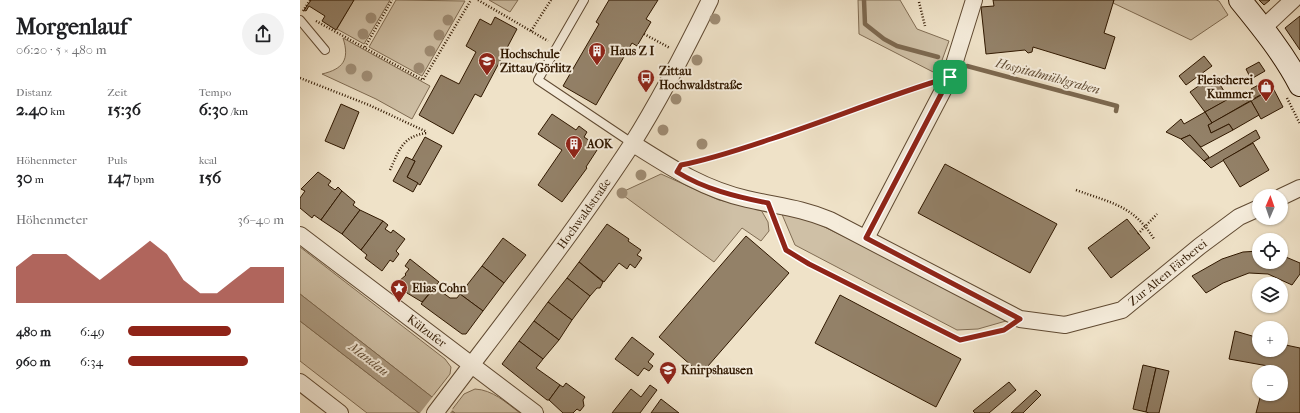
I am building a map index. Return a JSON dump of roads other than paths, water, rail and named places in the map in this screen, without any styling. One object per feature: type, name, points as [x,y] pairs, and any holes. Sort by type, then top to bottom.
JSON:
[{"type":"main road","points":[[1240,0],[1263,28],[1293,71],[1300,86]]},
{"type":"street","name":"Hochwaldstraße","points":[[435,413],[556,252],[632,143],[687,46],[710,0]]},
{"type":"street","points":[[866,238],[950,77],[974,0]]},
{"type":"street","points":[[1263,28],[1293,0]]},
{"type":"street","name":"Zur Alten Färberei","points":[[632,143],[677,172],[703,185],[725,193],[809,211],[866,238],[1020,319],[1065,325],[1122,310],[1205,242],[1239,217],[1252,211]]},
{"type":"street","points":[[1288,194],[1300,188]]},
{"type":"street","name":"Külzufer","points":[[300,235],[535,413]]},
{"type":"street","points":[[300,382],[340,413]]},
{"type":"lane","points":[[584,0],[538,80],[632,143]]},
{"type":"lane","points":[[300,20],[325,50]]},
{"type":"water","name":"Mandau","points":[[300,294],[432,397],[455,413],[419,413],[300,321]]},
{"type":"waterway","name":"Hospitalmühlgraben","points":[[864,0],[865,24],[884,39],[897,46],[938,57]]},
{"type":"waterway","name":"Hospitalmühlgraben","points":[[967,66],[1117,106],[1116,111]]},
{"type":"place","name":"Haus Z I","points":[[597,66]]},
{"type":"place","name":"Hochschule Zittau/Görlitz","points":[[487,76]]},
{"type":"place","name":"Zittau Hochwaldstraße","points":[[646,93]]},
{"type":"place","name":"Fleischerei Kummer","points":[[1266,102]]},
{"type":"place","name":"AOK","points":[[574,159]]},
{"type":"place","name":"Elias Cohn","points":[[399,303]]},
{"type":"place","name":"Knirpshausen","points":[[668,385]]}]
